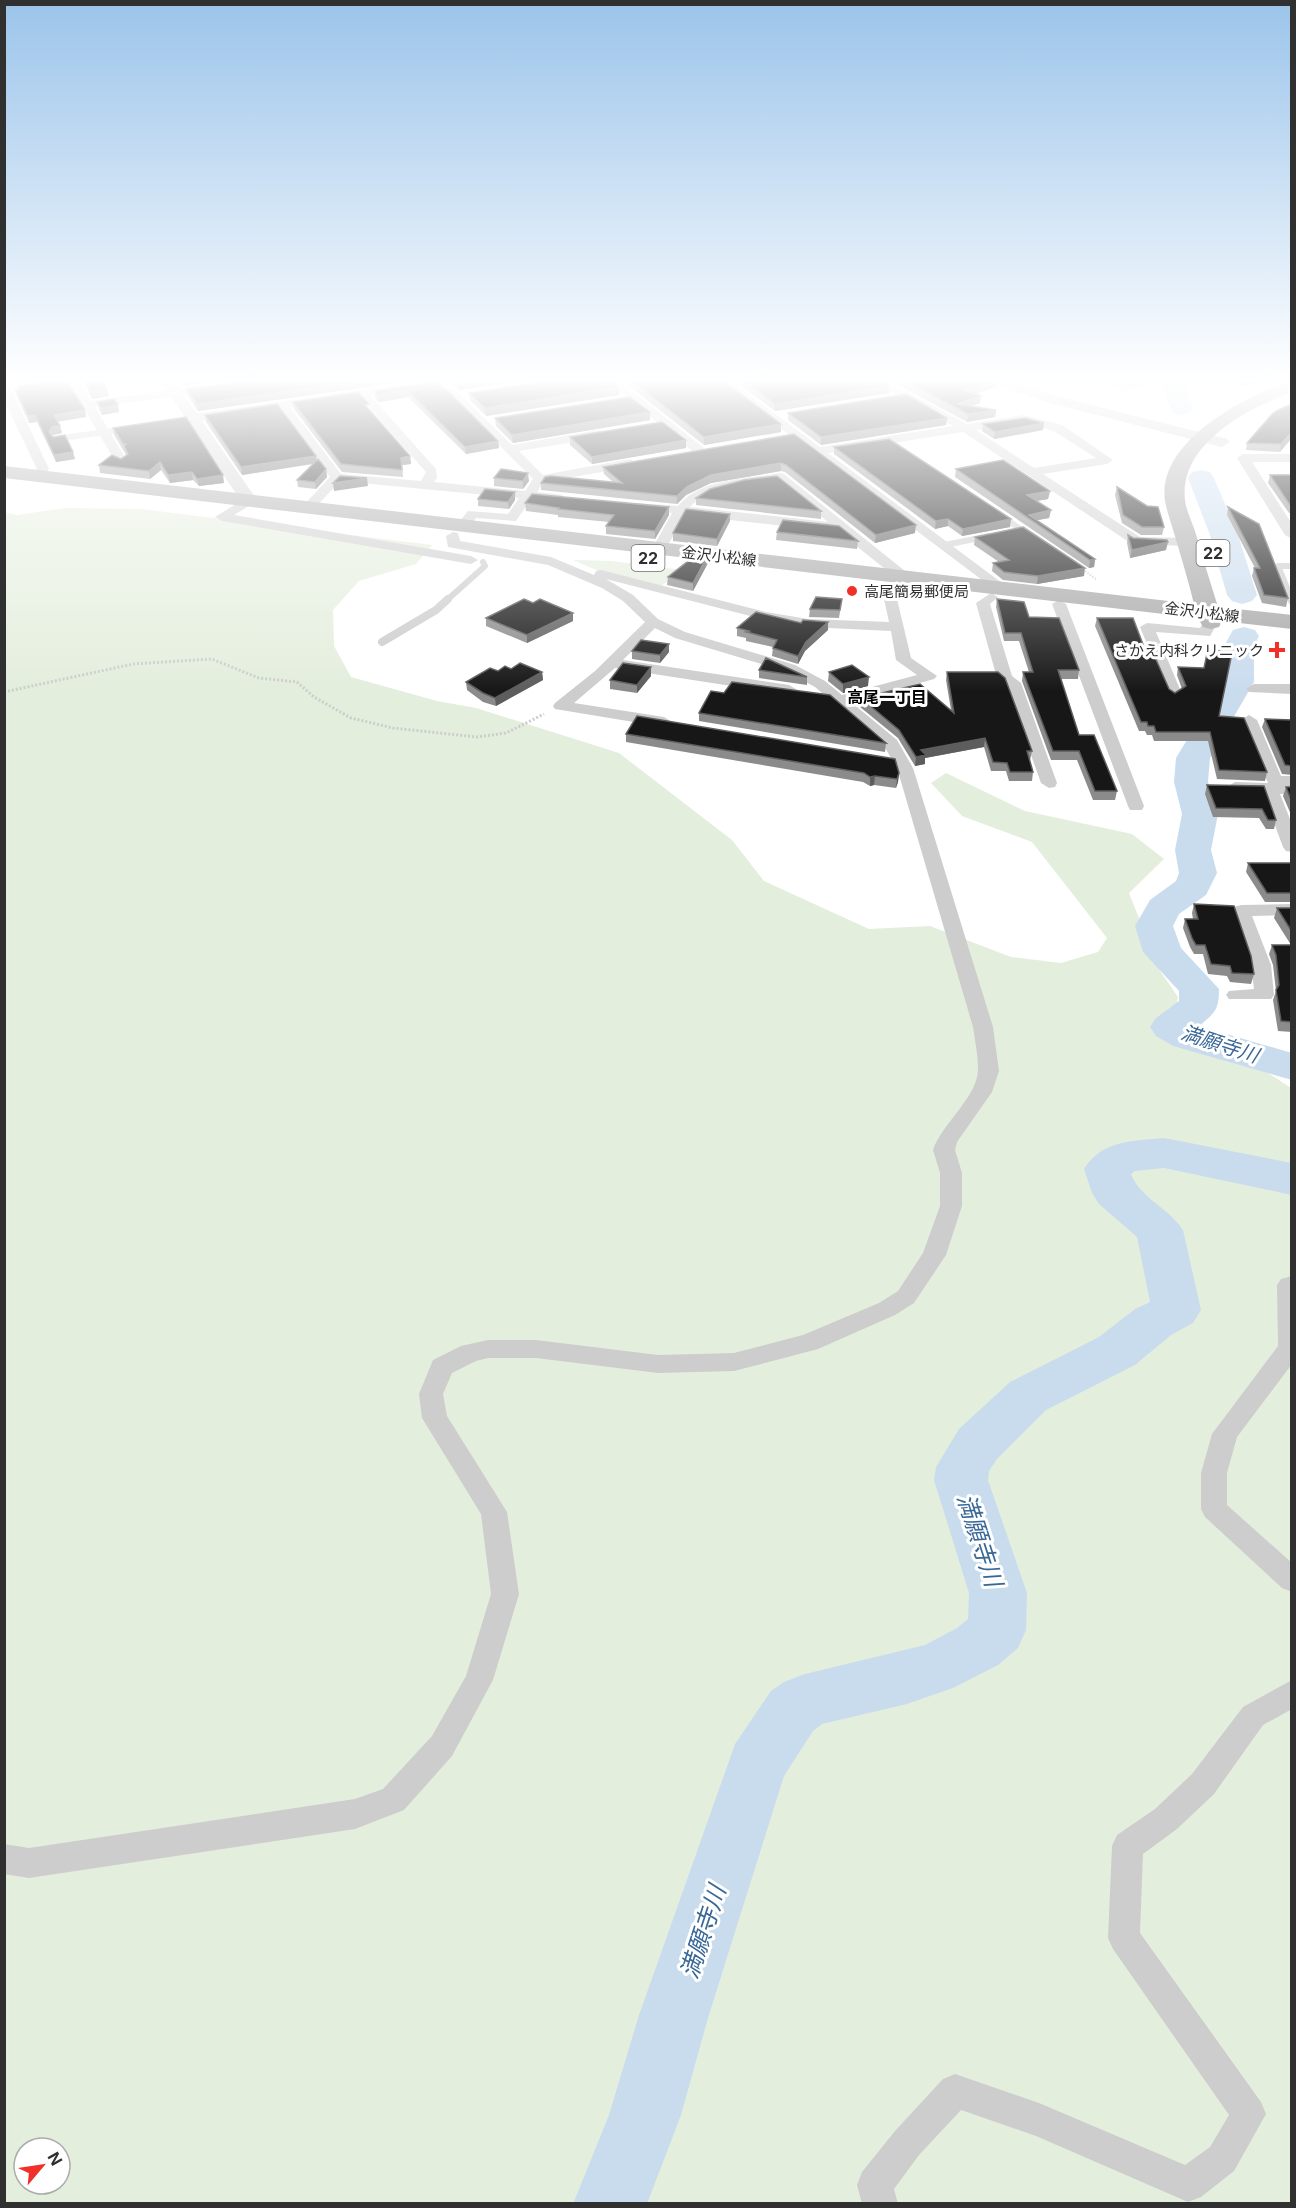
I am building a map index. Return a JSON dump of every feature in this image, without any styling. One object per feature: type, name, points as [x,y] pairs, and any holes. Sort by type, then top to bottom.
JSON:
[{"type":"main road","name":"金沢小松線","points":[[35,485],[229,510],[659,549],[897,582]]},
{"type":"main road","name":"金沢小松線","points":[[112,485],[249,500],[458,531],[897,582],[1238,620],[1292,622]]},
{"type":"main road","name":"22","points":[[1174,485],[1175,500],[1186,542],[1210,617]]},
{"type":"main road","name":"22","points":[[1197,485],[1197,500]]},
{"type":"main road","name":"22","points":[[1227,592],[1238,620]]},
{"type":"main road","name":"金沢小松線","points":[[997,593],[1059,604],[1210,617]]},
{"type":"main road","name":"金沢小松線","points":[[1238,620],[1292,631]]},
{"type":"street","points":[[238,485],[249,500],[222,516],[483,562],[524,564],[546,570],[633,604]]},
{"type":"street","points":[[307,508],[329,485]]},
{"type":"street","points":[[434,485],[575,500]]},
{"type":"street","points":[[535,485],[511,518],[473,514],[458,531],[453,544],[568,562],[602,575],[766,616],[808,623],[897,627]]},
{"type":"street","points":[[659,549],[682,510],[694,496],[710,490],[737,485]]},
{"type":"street","points":[[612,663],[838,698],[929,676],[904,660],[897,627],[897,582],[843,528],[790,485]]},
{"type":"street","points":[[864,485],[945,545],[997,593],[983,603],[1005,678],[1014,683],[1049,783]]},
{"type":"street","points":[[1052,485],[1137,541],[1186,542]]},
{"type":"street","points":[[1260,485],[1292,535]]},
{"type":"street","points":[[623,504],[843,528]]},
{"type":"street","points":[[4,1859],[29,1863],[355,1814],[393,1800],[442,1746],[479,1680],[505,1594],[494,1512],[435,1418],[430,1394],[442,1367],[470,1353],[488,1349],[536,1349],[658,1364],[734,1362],[809,1343],[887,1309],[906,1297],[934,1255],[951,1206],[951,1173],[944,1150],[947,1142],[982,1092],[989,1071],[983,1027],[960,954],[954,922],[928,836],[902,762],[891,742],[820,684],[790,668],[712,645],[653,622],[607,585],[551,561]]},
{"type":"street","points":[[1059,604],[1136,806]]},
{"type":"street","points":[[1174,694],[1146,627],[1205,633],[1210,617]]},
{"type":"street","points":[[561,706],[612,663],[653,622]]},
{"type":"street","points":[[1254,689],[1292,689]]},
{"type":"street","points":[[561,706],[679,725]]},
{"type":"street","points":[[1270,720],[1242,720],[1275,781],[1292,781]]},
{"type":"street","points":[[879,758],[902,762]]},
{"type":"street","points":[[1219,787],[1292,789]]},
{"type":"street","points":[[1269,788],[1292,847]]},
{"type":"street","points":[[1236,995],[1264,995],[1261,965],[1241,911],[1292,909]]},
{"type":"street","points":[[1292,1284],[1289,1285],[1290,1348],[1225,1434],[1214,1473],[1214,1509],[1292,1580]]},
{"type":"street","points":[[880,2204],[875,2185],[907,2143],[955,2091],[1039,2120],[1188,2184],[1222,2159],[1249,2114],[1124,1938],[1128,1846],[1166,1819],[1203,1784],[1253,1716],[1292,1693]]},
{"type":"lane","points":[[993,510],[1040,542]]},
{"type":"lane","points":[[1011,532],[1022,530]]},
{"type":"lane","points":[[945,545],[1000,534]]},
{"type":"lane","points":[[382,642],[436,610],[485,566],[483,562]]},
{"type":"lane","points":[[1292,566],[1278,566],[1292,601]]},
{"type":"path","points":[[4,692],[133,664],[212,659],[259,678],[297,682],[314,697],[351,718],[393,729],[477,737],[506,733],[561,706]]},
{"type":"green space","points":[[66,508],[141,509],[432,545],[416,564],[359,581],[333,610],[334,646],[351,677],[437,701],[476,708],[619,753],[732,840],[764,881],[869,929],[930,926],[1011,957],[1061,963],[1098,952],[1107,938],[1032,842],[962,816],[931,783],[946,773],[1025,811],[1132,834],[1164,859],[1129,893],[1160,971],[1178,997],[1169,1042],[1251,1062],[1291,1088],[1291,2203],[5,2203],[4,512],[17,515]]},
{"type":"green space","points":[[573,560],[612,561],[683,570],[660,587],[601,572]]},
{"type":"building","points":[[562,485],[691,485],[677,496]]},
{"type":"building","points":[[725,485],[788,485],[821,511],[696,498],[710,489]]},
{"type":"building","points":[[812,485],[862,485],[916,525],[876,535]]},
{"type":"building","points":[[886,485],[959,485],[1011,519],[963,529],[948,519],[936,521]]},
{"type":"building","points":[[980,485],[1041,485],[1050,491],[1027,495],[1051,510],[1029,515],[1095,559],[1090,560]]},
{"type":"building","points":[[1277,485],[1292,485],[1292,505]]},
{"type":"building","points":[[1117,487],[1147,506],[1158,507],[1164,527],[1142,527],[1123,515]]},
{"type":"building","points":[[485,489],[515,492],[508,502],[478,499]]},
{"type":"building","points":[[532,494],[669,507],[655,531],[606,526],[614,515],[525,503]]},
{"type":"building","points":[[1228,507],[1259,524],[1288,598],[1264,595],[1254,568],[1260,568]]},
{"type":"building","points":[[686,509],[730,514],[717,539],[673,533]]},
{"type":"building","points":[[783,520],[839,526],[858,541],[777,532]]},
{"type":"building","points":[[1023,527],[1085,568],[1038,576],[1004,572],[993,563],[1009,560],[975,537]]},
{"type":"building","points":[[1128,535],[1133,538],[1167,540],[1168,542],[1132,550]]},
{"type":"building","points":[[697,554],[708,555],[693,583],[668,577]]},
{"type":"building","points":[[816,597],[842,599],[840,610],[810,609]]},
{"type":"building","points":[[524,599],[533,603],[540,599],[573,613],[527,635],[486,618]]},
{"type":"building","points":[[997,599],[1024,602],[1029,617],[1059,618],[1079,670],[1058,670],[1079,735],[1094,735],[1117,791],[1095,791],[1079,751],[1053,751],[1023,672],[1033,672],[1021,633],[1005,633]]},
{"type":"building","points":[[756,612],[801,623],[803,620],[828,622],[806,642],[798,656],[773,648],[777,640],[737,628]]},
{"type":"building","points":[[1097,618],[1133,618],[1147,655],[1154,655],[1169,689],[1175,693],[1186,686],[1178,667],[1204,668],[1208,649],[1232,653],[1219,716],[1244,718],[1267,772],[1219,770],[1210,732],[1156,732],[1154,726],[1141,722]]},
{"type":"building","points":[[641,640],[669,644],[660,655],[632,651]]},
{"type":"building","points":[[766,658],[807,677],[759,670]]},
{"type":"building","points":[[520,663],[542,672],[495,698],[466,682],[490,668],[498,671],[505,666],[511,669]]},
{"type":"building","points":[[623,663],[651,667],[637,685],[610,680]]},
{"type":"building","points":[[852,665],[869,677],[843,684],[829,672]]},
{"type":"building","points":[[947,672],[998,672],[1005,678],[1032,751],[1027,751],[1033,772],[1010,772],[1007,763],[993,762],[985,738],[921,750],[926,755],[916,757],[899,730],[861,698],[920,684],[954,713]]},
{"type":"building","points":[[732,682],[830,695],[886,743],[699,713],[711,691],[724,693]]},
{"type":"building","points":[[637,716],[895,759],[899,773],[897,779],[870,777],[864,773],[626,734]]},
{"type":"building","points":[[1265,719],[1292,720],[1292,766],[1285,765]]},
{"type":"building","points":[[1207,785],[1264,786],[1276,820],[1268,820],[1262,809],[1216,808]]},
{"type":"building","points":[[1286,787],[1292,787],[1292,802]]},
{"type":"building","points":[[1248,863],[1292,863],[1292,893],[1267,893]]},
{"type":"building","points":[[1194,904],[1234,906],[1251,956],[1254,974],[1232,973],[1230,966],[1211,964],[1205,945],[1196,945],[1185,919],[1198,919]]},
{"type":"building","points":[[1277,908],[1292,908],[1292,932]]},
{"type":"building","points":[[1272,945],[1292,945],[1292,1022],[1281,1021],[1276,990],[1279,985],[1276,955]]},
{"type":"waterway","name":"満願寺川","points":[[1204,485],[1224,535],[1242,595]]},
{"type":"waterway","name":"満願寺川","points":[[1244,636],[1239,646],[1238,682],[1193,758],[1191,782],[1200,814],[1193,850],[1198,873],[1193,887],[1163,908],[1154,926],[1163,952],[1199,989],[1199,1005],[1171,1027],[1188,1037],[1292,1067]]},
{"type":"waterway","name":"満願寺川","points":[[610,2204],[645,2115],[673,2018],[757,1764],[792,1711],[805,1701],[932,1669],[956,1660],[978,1647],[997,1630],[998,1593],[961,1480],[963,1467],[978,1444],[1028,1396],[1117,1351],[1153,1322],[1176,1310],[1159,1230],[1115,1193],[1107,1169],[1123,1157],[1164,1153],[1292,1179]]},
{"type":"place","name":"高尾簡易郵便局","points":[[852,591]]},
{"type":"place","name":"さかえ内科クリニック","points":[[1277,650]]},
{"type":"district","name":"高尾一丁目","points":[[887,697]]}]
